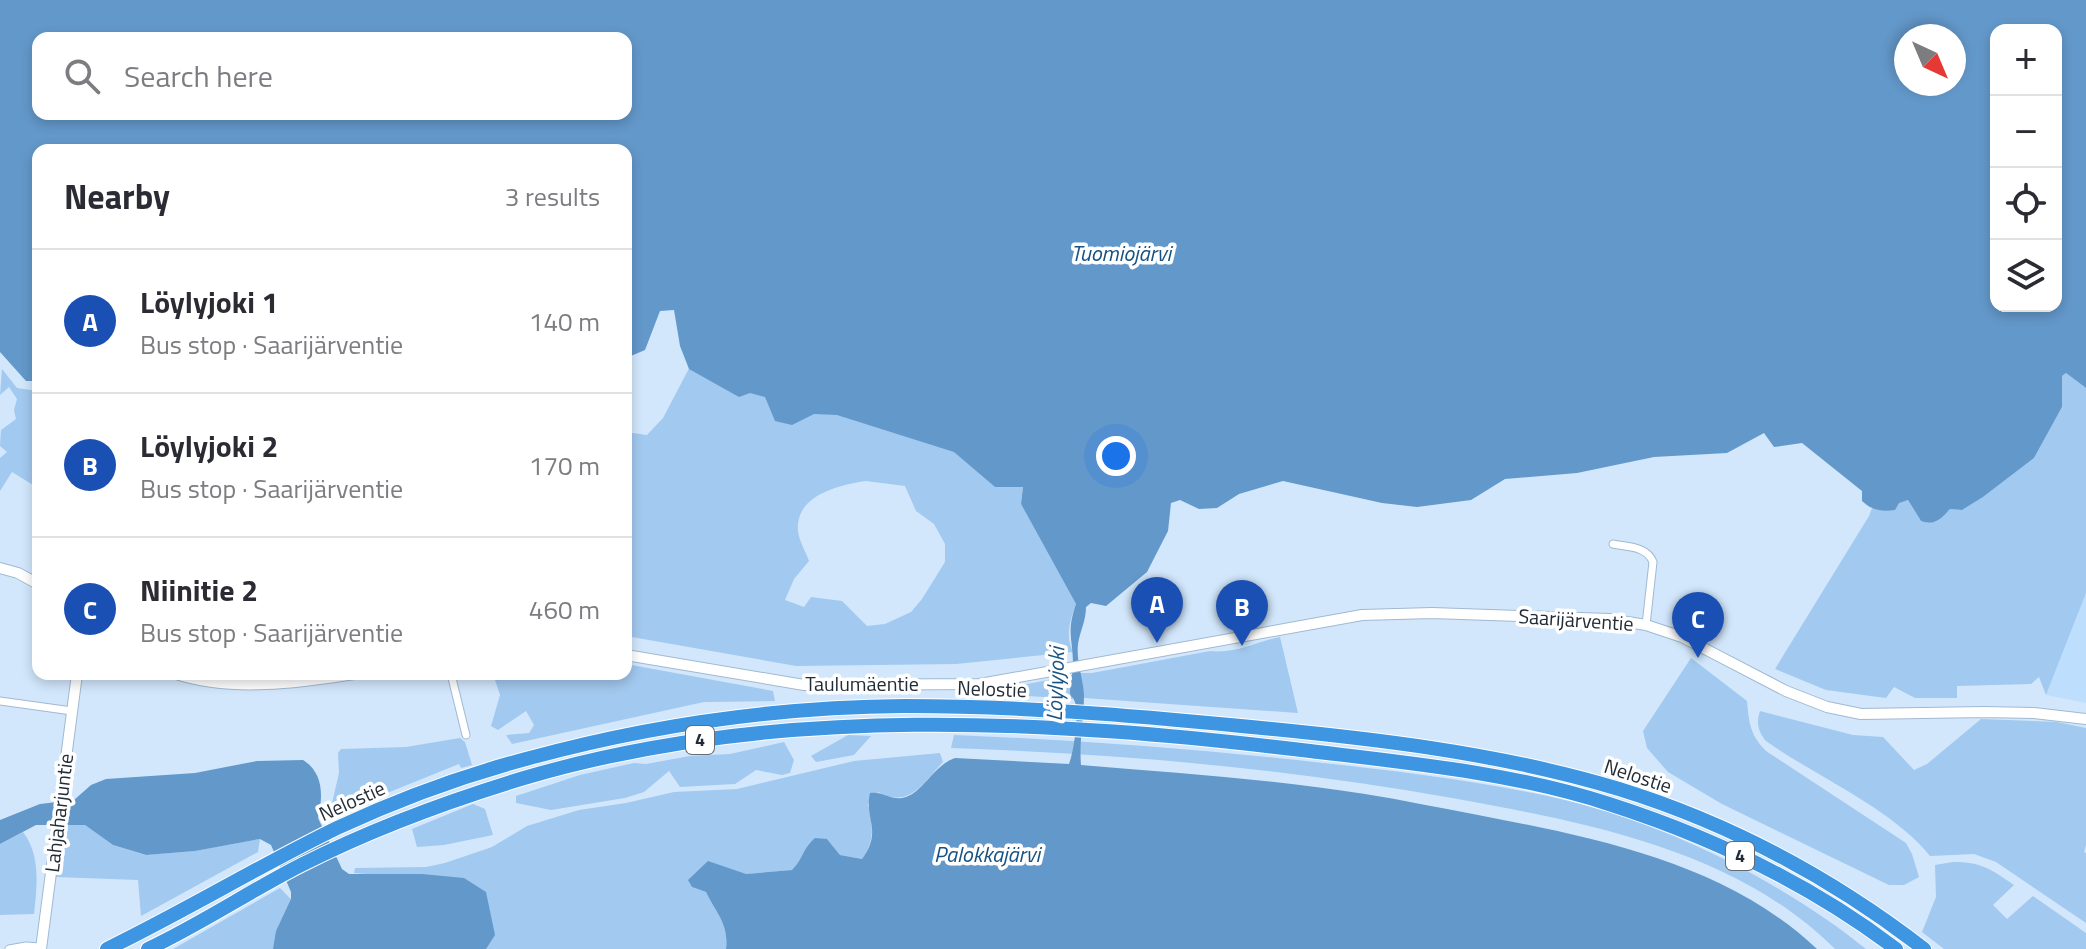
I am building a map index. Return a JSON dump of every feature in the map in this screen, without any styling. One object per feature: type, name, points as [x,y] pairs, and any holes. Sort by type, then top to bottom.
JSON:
[{"type":"highway","name":"Nelostie","points":[[107,949],[340,827],[469,776],[593,741],[672,726],[743,716],[907,706],[1069,711],[1317,733],[1505,761],[1620,789],[1715,825],[1778,855],[1862,905],[1924,949]]},
{"type":"highway","name":"Nelostie","points":[[148,949],[271,880],[348,843],[446,803],[529,777],[686,742],[752,733],[979,726],[1230,742],[1496,778],[1605,802],[1666,824],[1795,884],[1896,949]]},
{"type":"highway","points":[[1867,928],[1877,949]]},
{"type":"main road","points":[[0,568],[32,581]]},
{"type":"main road","name":"Saarijärventie","points":[[1095,664],[1362,615],[1609,619],[1646,625],[1700,645],[1786,691],[1827,707],[1861,714],[2034,713],[2086,719]]},
{"type":"main road","name":"Taulumäentie","points":[[632,656],[804,685],[980,684],[1095,664]]},
{"type":"main road","name":"Lahjaharjuntie","points":[[41,948],[77,680]]},
{"type":"main road","points":[[207,680],[283,683],[307,680]]},
{"type":"street","points":[[1613,544],[1646,551],[1653,562],[1646,625]]},
{"type":"street","points":[[452,680],[466,735]]},
{"type":"street","points":[[0,701],[72,711]]},
{"type":"street","points":[[9,949],[26,946],[41,948]]},
{"type":"shaded area","points":[[695,357],[869,375],[995,487],[1023,487],[1021,504],[1076,604],[1069,634],[1073,652],[956,664],[796,666],[632,637],[632,433],[647,435],[663,418]],"holes":[[[866,481],[905,486],[916,511],[934,524],[945,544],[945,562],[911,612],[885,624],[867,626],[842,601],[811,597],[804,607],[785,600],[794,579],[809,561],[798,531],[799,519],[811,500],[832,489]]]},
{"type":"shaded area","points":[[2,369],[17,388],[32,390],[32,484],[12,472],[0,491],[0,458],[7,452],[0,446],[1,430],[16,419],[14,410],[17,399],[9,387],[0,395]]},
{"type":"shaded area","points":[[2066,373],[2086,388],[2086,593],[2046,695],[2039,677],[2031,684],[1957,686],[1957,698],[1915,698],[1894,687],[1886,698],[1826,690],[1775,669],[1872,508],[1908,500],[1921,521],[1930,523],[1941,519],[1950,509],[1962,510],[1983,497],[2034,458],[2062,407],[2062,376]]},
{"type":"shaded area","points":[[2086,593],[2086,703],[2046,695]]},
{"type":"shaded area","points":[[1280,637],[1298,713],[1084,698],[1079,673],[1210,651],[1229,651]]},
{"type":"shaded area","points":[[1691,658],[1747,701],[1751,728],[1766,751],[1906,843],[1919,877],[1904,885],[1889,885],[1722,804],[1668,772],[1647,748],[1643,731]]},
{"type":"shaded area","points":[[632,665],[773,691],[775,701],[704,702],[512,744],[506,735],[529,733],[534,725],[526,711],[498,730],[491,726],[500,695],[495,680],[632,680]]},
{"type":"shaded area","points":[[1073,675],[1070,690],[1073,699],[1028,696],[1012,687]]},
{"type":"shaded area","points":[[1760,711],[1853,735],[1883,737],[1914,770],[1927,764],[1981,719],[2057,722],[2086,728],[2086,923],[1996,862],[1974,854],[1930,856],[1896,823],[1875,808],[1766,741],[1758,727]]},
{"type":"shaded area","points":[[848,735],[871,736],[854,755],[816,762],[811,756]]},
{"type":"shaded area","points":[[954,735],[1277,758],[1446,778],[1569,801],[1646,825],[1725,860],[1800,902],[1866,949],[1835,949],[1796,915],[1752,887],[1705,864],[1656,845],[1554,818],[1327,778],[1140,759],[951,748]]},
{"type":"shaded area","points":[[460,738],[465,742],[472,765],[461,768],[459,764],[340,812],[332,803],[341,749],[406,747]]},
{"type":"shaded area","points":[[784,742],[794,760],[790,773],[782,775],[756,770],[735,784],[680,787],[669,771],[644,792],[625,798],[551,810],[516,803],[516,796],[580,775],[634,763],[730,754]]},
{"type":"shaded area","points":[[940,753],[943,762],[915,791],[899,797],[878,792],[868,804],[872,833],[862,859],[840,855],[827,839],[792,870],[746,874],[692,887],[706,892],[718,913],[726,932],[726,949],[427,949],[377,875],[354,873],[355,868],[426,867],[445,863],[492,847],[527,826],[579,810],[674,792],[737,789],[854,761]]},
{"type":"shaded area","points":[[473,804],[485,809],[493,835],[417,847],[412,829]]},
{"type":"shaded area","points":[[64,825],[85,825],[113,845],[145,855],[194,851],[260,839],[258,852],[141,916],[138,880],[56,877]]},
{"type":"shaded area","points":[[23,832],[35,861],[34,914],[0,915],[0,844]]},
{"type":"shaded area","points":[[1953,862],[1985,868],[2014,885],[1993,905],[2007,919],[2033,896],[2086,933],[2086,949],[1944,949],[1922,932],[1936,897],[1935,865]]},
{"type":"shaded area","points":[[280,888],[340,949],[173,949]]},
{"type":"water","name":"Tuomiojärvi","points":[[0,0],[2086,0],[2086,388],[2066,373],[2062,376],[2062,407],[2034,458],[1962,510],[1950,509],[1941,519],[1930,523],[1921,521],[1908,500],[1899,503],[1895,510],[1873,508],[1862,501],[1862,491],[1802,443],[1774,447],[1764,433],[1727,453],[1654,457],[1577,473],[1505,479],[1471,500],[1417,507],[1382,503],[1283,481],[1239,494],[1217,508],[1199,509],[1180,500],[1171,503],[1168,531],[1147,572],[1106,606],[1091,603],[1086,607],[1078,651],[1084,695],[1081,765],[1259,780],[1365,794],[1523,824],[1613,845],[1658,858],[1742,895],[1781,919],[1817,949],[726,949],[726,932],[718,913],[706,892],[692,887],[688,880],[708,861],[746,874],[792,870],[815,838],[827,839],[840,855],[862,859],[872,832],[870,793],[906,797],[941,766],[955,758],[1069,764],[1076,724],[1075,702],[1070,690],[1073,665],[1071,629],[1076,604],[1021,504],[1023,487],[995,487],[954,452],[837,415],[814,414],[792,425],[775,421],[765,397],[750,393],[739,397],[689,369],[680,346],[674,310],[660,311],[645,350],[632,355],[632,144],[32,144],[32,381],[26,381],[0,352]]},
{"type":"water","points":[[303,760],[318,779],[321,802],[318,818],[342,869],[349,874],[422,874],[464,878],[486,892],[495,935],[486,949],[273,949],[276,931],[291,899],[291,892],[271,845],[260,839],[195,851],[146,855],[113,845],[85,825],[36,825],[0,844],[0,820],[40,804],[74,800],[91,785],[106,779],[195,773],[257,761]]},
{"type":"place","name":"Löylyjoki 1","points":[[1157,643]]},
{"type":"place","name":"Löylyjoki 2","points":[[1242,646]]},
{"type":"place","name":"Niinitie 2","points":[[1698,658]]},
{"type":"water label","name":"Löylyjoki","points":[[1055,684]]},
{"type":"water label","name":"Palokkajärvi","points":[[987,854]]}]
